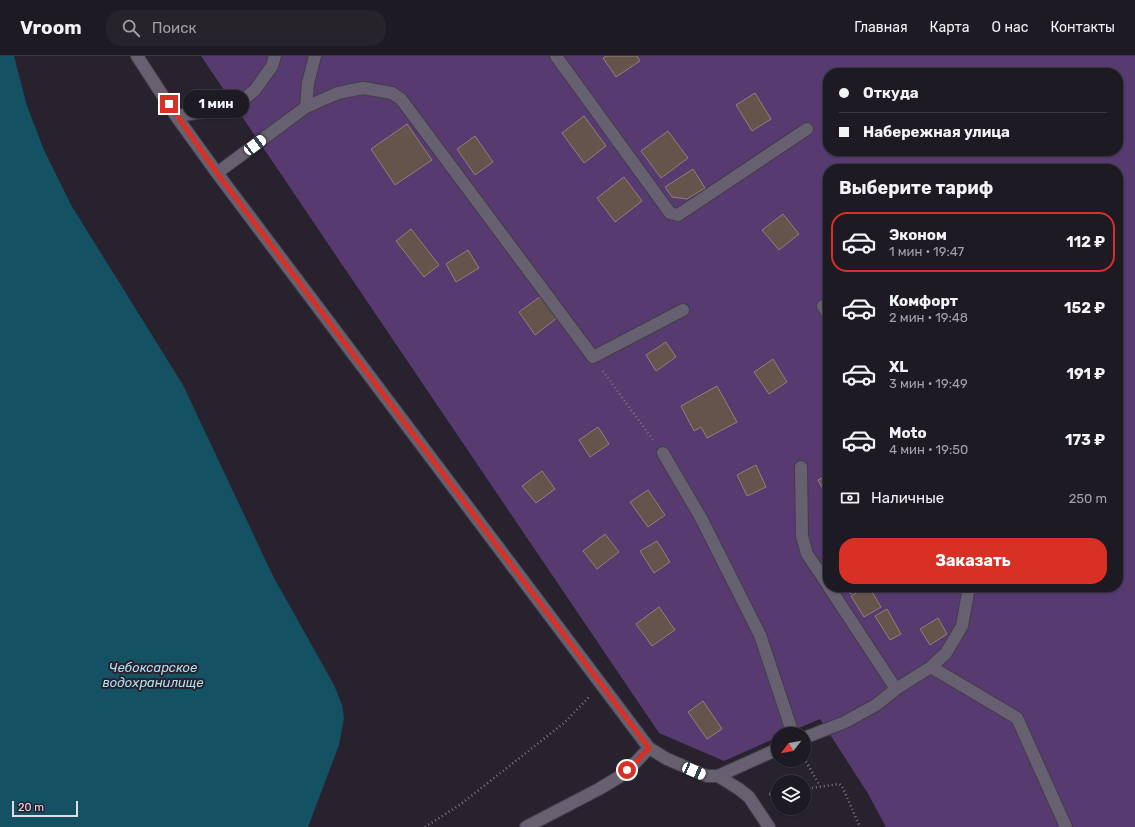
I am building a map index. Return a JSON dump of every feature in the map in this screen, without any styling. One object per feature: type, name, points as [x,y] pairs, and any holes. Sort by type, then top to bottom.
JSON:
[{"type":"street","points":[[137,56],[176,116],[217,173],[649,748],[667,759],[707,776],[718,776],[771,753]]},
{"type":"street","points":[[176,116],[223,109],[239,103],[255,90],[272,66],[275,56]]},
{"type":"street","points":[[306,107],[308,83],[315,56]]},
{"type":"street","points":[[556,56],[670,212],[678,215],[807,129]]},
{"type":"street","points":[[217,173],[306,107],[338,93],[363,88],[392,92],[402,99],[593,357],[683,310]]},
{"type":"street","points":[[663,453],[701,518],[760,635],[790,727]]},
{"type":"street","points":[[801,467],[802,536],[808,554],[823,577]]},
{"type":"street","points":[[833,592],[896,688]]},
{"type":"street","points":[[811,735],[845,722],[876,705],[896,688],[931,667],[946,653],[962,626],[968,592]]},
{"type":"street","points":[[931,667],[1017,718],[1066,827]]},
{"type":"street","points":[[526,827],[619,777],[649,748]]},
{"type":"street","points":[[718,776],[749,797],[769,827]]},
{"type":"path","points":[[593,357],[663,453]]},
{"type":"path","points":[[425,827],[461,804],[564,723],[601,684]]},
{"type":"path","points":[[809,767],[820,786]]},
{"type":"path","points":[[811,788],[839,784],[842,786],[860,827]]},
{"type":"shaded area","points":[[201,56],[1135,56],[1135,827],[886,827],[867,792],[820,719],[801,727],[771,727],[771,740],[724,761],[659,733]]},
{"type":"water","name":"Чебоксарское водохранилище","points":[[0,56],[14,56],[27,106],[44,150],[71,205],[183,385],[273,576],[334,685],[342,705],[344,718],[339,745],[308,827],[0,827]]},
{"type":"building","points":[[606,56],[637,56],[640,61],[616,77],[603,58]]},
{"type":"building","points":[[755,93],[771,119],[752,131],[736,105]]},
{"type":"building","points":[[584,116],[606,146],[584,163],[562,133]]},
{"type":"building","points":[[407,124],[432,160],[395,185],[371,149]]},
{"type":"building","points":[[668,131],[688,158],[661,178],[641,151]]},
{"type":"building","points":[[475,136],[493,162],[475,175],[457,149]]},
{"type":"building","points":[[693,169],[705,188],[687,199],[672,197],[665,187]]},
{"type":"building","points":[[624,177],[642,201],[615,222],[597,198]]},
{"type":"building","points":[[783,214],[799,234],[779,250],[762,230]]},
{"type":"building","points":[[411,229],[439,265],[424,277],[396,241]]},
{"type":"building","points":[[468,250],[479,268],[456,282],[446,264]]},
{"type":"building","points":[[541,296],[557,318],[535,335],[519,312]]},
{"type":"building","points":[[666,342],[676,357],[656,371],[646,355]]},
{"type":"building","points":[[773,359],[787,382],[769,394],[754,372]]},
{"type":"building","points":[[717,386],[737,422],[707,438],[701,427],[694,431],[681,406]]},
{"type":"building","points":[[598,427],[609,444],[590,457],[579,440]]},
{"type":"building","points":[[756,465],[766,487],[747,496],[737,475]]},
{"type":"building","points":[[542,471],[555,489],[536,503],[522,486]]},
{"type":"building","points":[[823,478],[823,489],[818,480]]},
{"type":"building","points":[[648,490],[665,515],[648,527],[630,502]]},
{"type":"building","points":[[605,534],[619,552],[597,569],[583,551]]},
{"type":"building","points":[[657,541],[670,562],[654,573],[640,551]]},
{"type":"building","points":[[858,592],[872,592],[881,607],[864,617],[851,596]]},
{"type":"building","points":[[659,607],[675,630],[652,646],[636,624]]},
{"type":"building","points":[[887,609],[901,634],[890,640],[875,616]]},
{"type":"building","points":[[938,618],[947,634],[930,645],[920,629]]},
{"type":"building","points":[[703,701],[722,729],[707,739],[688,712]]},
{"type":"route","points":[[169,104],[217,173],[649,748],[627,770]]}]
